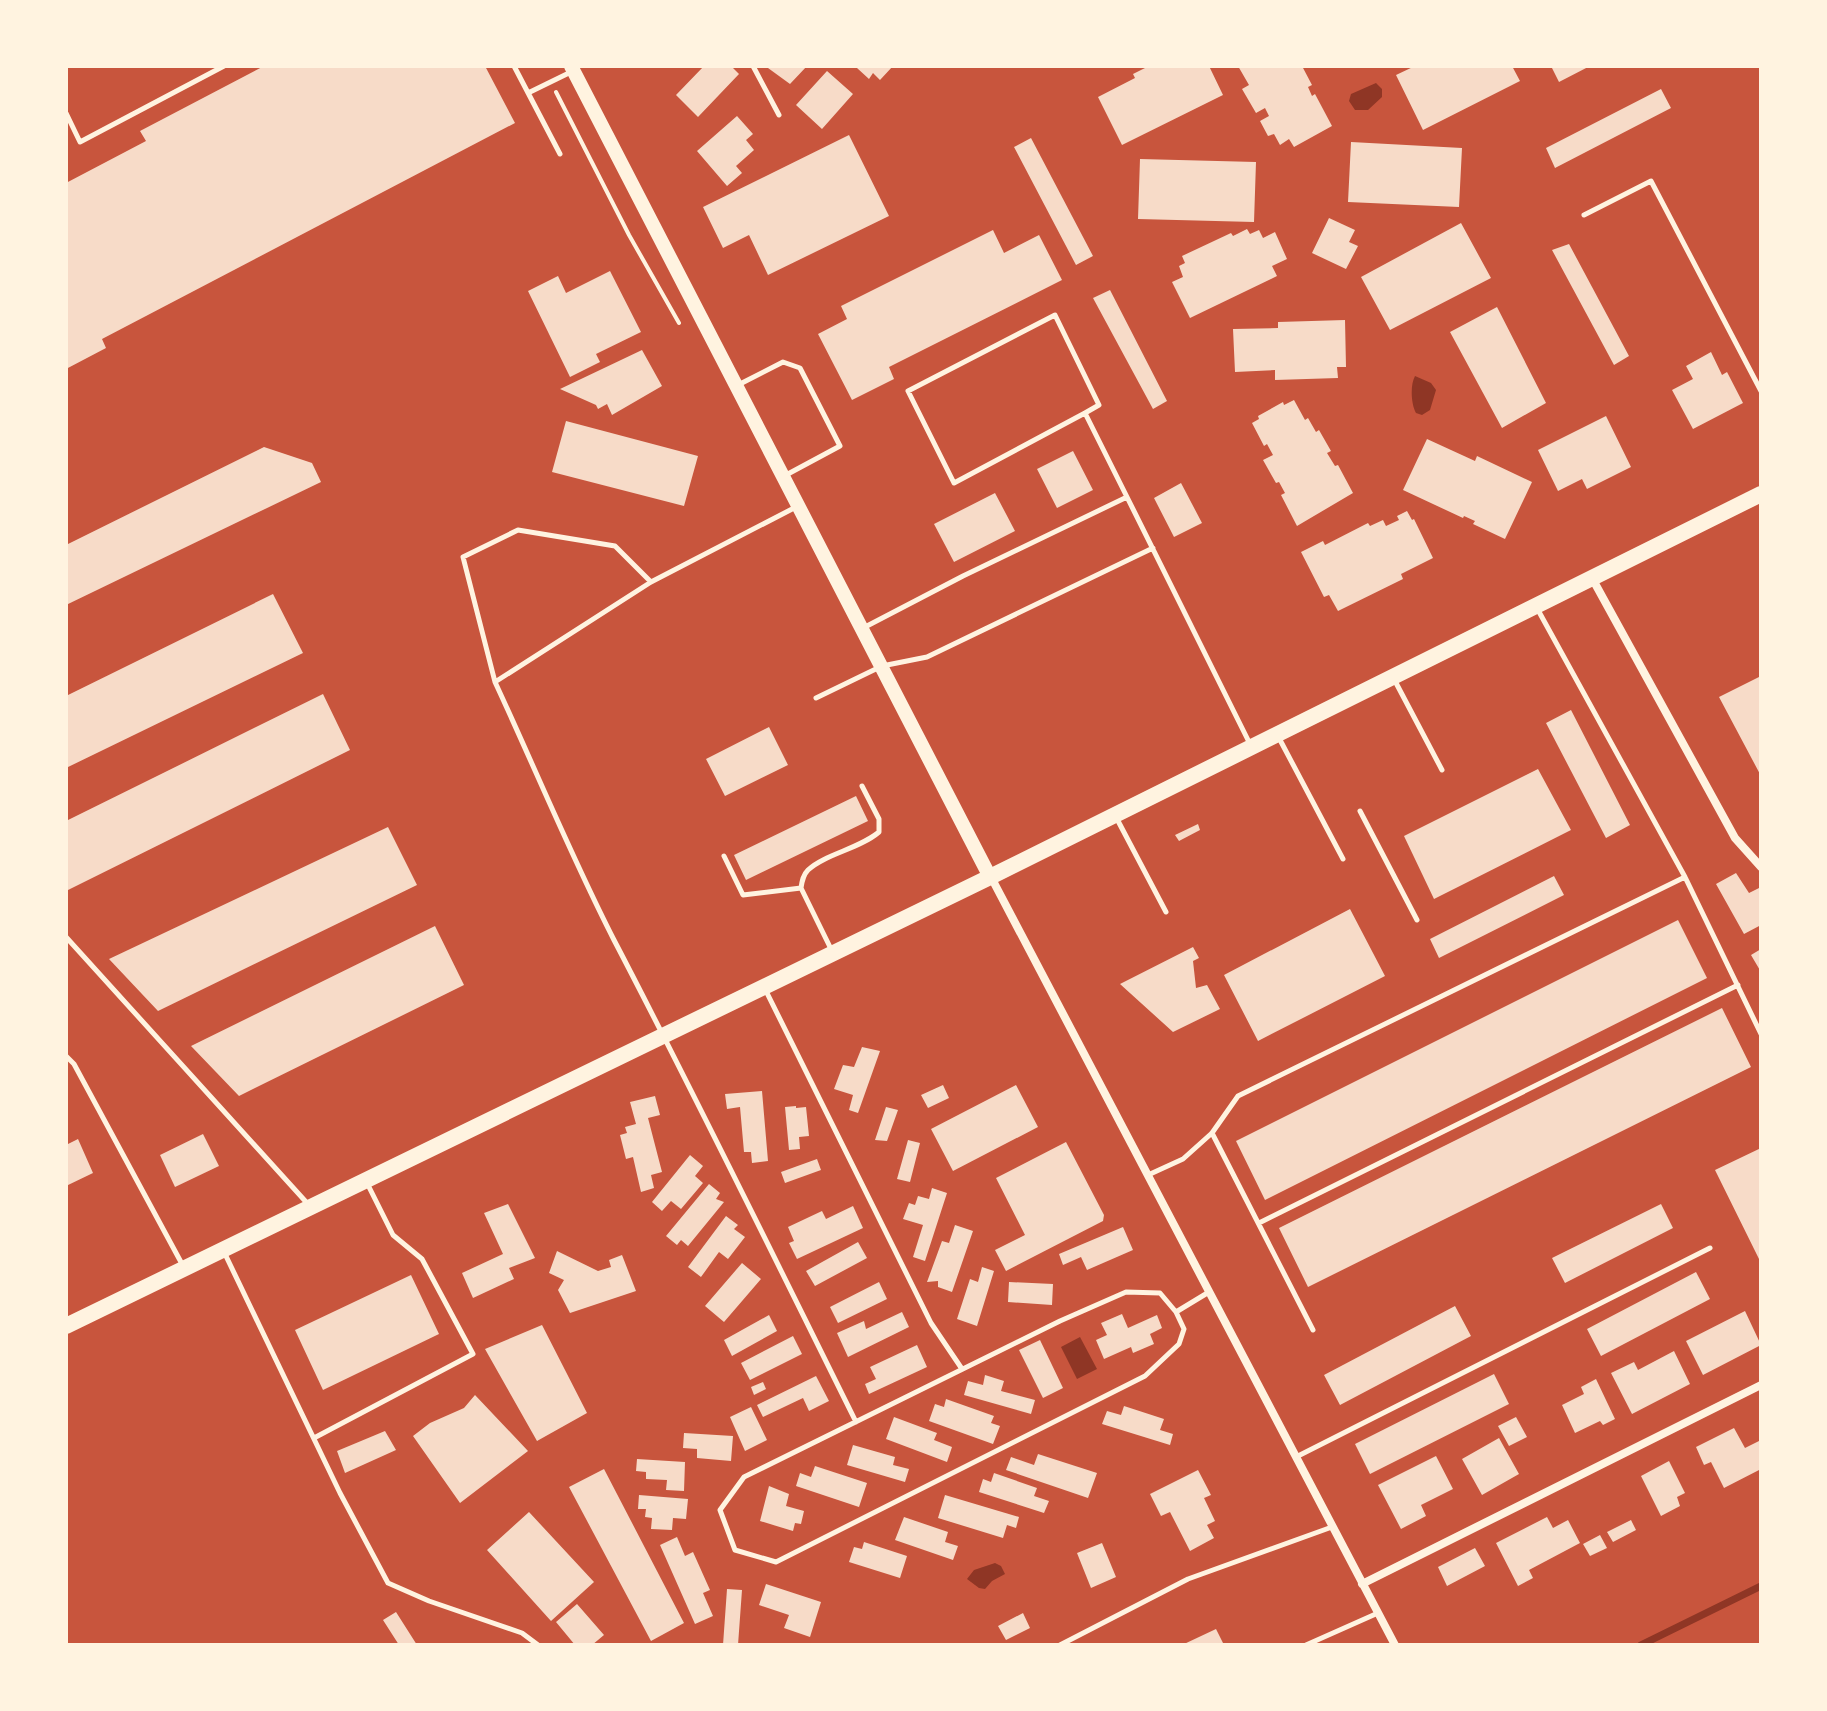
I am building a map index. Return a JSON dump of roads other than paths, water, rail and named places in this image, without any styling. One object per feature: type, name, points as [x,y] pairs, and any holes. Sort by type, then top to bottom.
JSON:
[{"type":"main road","points":[[66,1326],[990,877],[1592,577],[1759,499]]},
{"type":"street","points":[[573,68],[990,877],[1395,1645]]},
{"type":"street","points":[[1592,577],[1735,838],[1761,867]]},
{"type":"street","points":[[1362,1584],[1761,1385]]},
{"type":"lane","points":[[66,113],[80,142],[224,66]]},
{"type":"lane","points":[[514,66],[560,154]]},
{"type":"lane","points":[[753,66],[779,115]]},
{"type":"lane","points":[[528,93],[573,68]]},
{"type":"lane","points":[[1584,215],[1651,181],[1761,391]]},
{"type":"lane","points":[[1055,315],[1099,405],[1085,413],[954,483],[908,391],[1055,315]]},
{"type":"lane","points":[[737,386],[783,362],[800,368],[840,446],[784,476]]},
{"type":"lane","points":[[1085,413],[1252,746]]},
{"type":"lane","points":[[863,628],[1127,497]]},
{"type":"lane","points":[[495,682],[651,582],[800,506]]},
{"type":"lane","points":[[651,582],[615,546],[518,530],[463,557],[495,682],[614,939],[643,991],[856,1422]]},
{"type":"lane","points":[[816,698],[882,666],[927,657],[1153,548]]},
{"type":"lane","points":[[1536,605],[1685,877],[1761,1034]]},
{"type":"lane","points":[[1393,676],[1442,770]]},
{"type":"lane","points":[[1277,734],[1343,859]]},
{"type":"lane","points":[[833,953],[801,888],[802,878],[809,868],[870,840],[879,832],[879,819],[862,786]]},
{"type":"lane","points":[[1360,811],[1417,920]]},
{"type":"lane","points":[[1115,814],[1166,912]]},
{"type":"lane","points":[[724,856],[743,895],[801,888]]},
{"type":"lane","points":[[1147,1175],[1183,1159],[1212,1133],[1238,1096],[1685,877]]},
{"type":"lane","points":[[66,937],[310,1207]]},
{"type":"lane","points":[[1259,1223],[1738,985]]},
{"type":"lane","points":[[764,987],[931,1323],[962,1369]]},
{"type":"lane","points":[[66,1056],[74,1064],[184,1269]]},
{"type":"lane","points":[[1212,1133],[1313,1330]]},
{"type":"lane","points":[[313,1438],[473,1354],[422,1259],[393,1235],[366,1180]]},
{"type":"lane","points":[[1295,1457],[1710,1248]]},
{"type":"lane","points":[[222,1250],[313,1438],[388,1583],[429,1601],[522,1633],[538,1645]]},
{"type":"lane","points":[[1126,1292],[1160,1293],[1176,1312],[1184,1329],[1179,1344],[1145,1376],[776,1562],[735,1550],[720,1510],[744,1477],[1060,1321],[1126,1292]]},
{"type":"lane","points":[[1176,1312],[1209,1292]]},
{"type":"lane","points":[[1060,1645],[1188,1579],[1332,1527]]},
{"type":"lane","points":[[1306,1645],[1378,1613]]},
{"type":"waterway","points":[[1641,1645],[1761,1586]]}]
